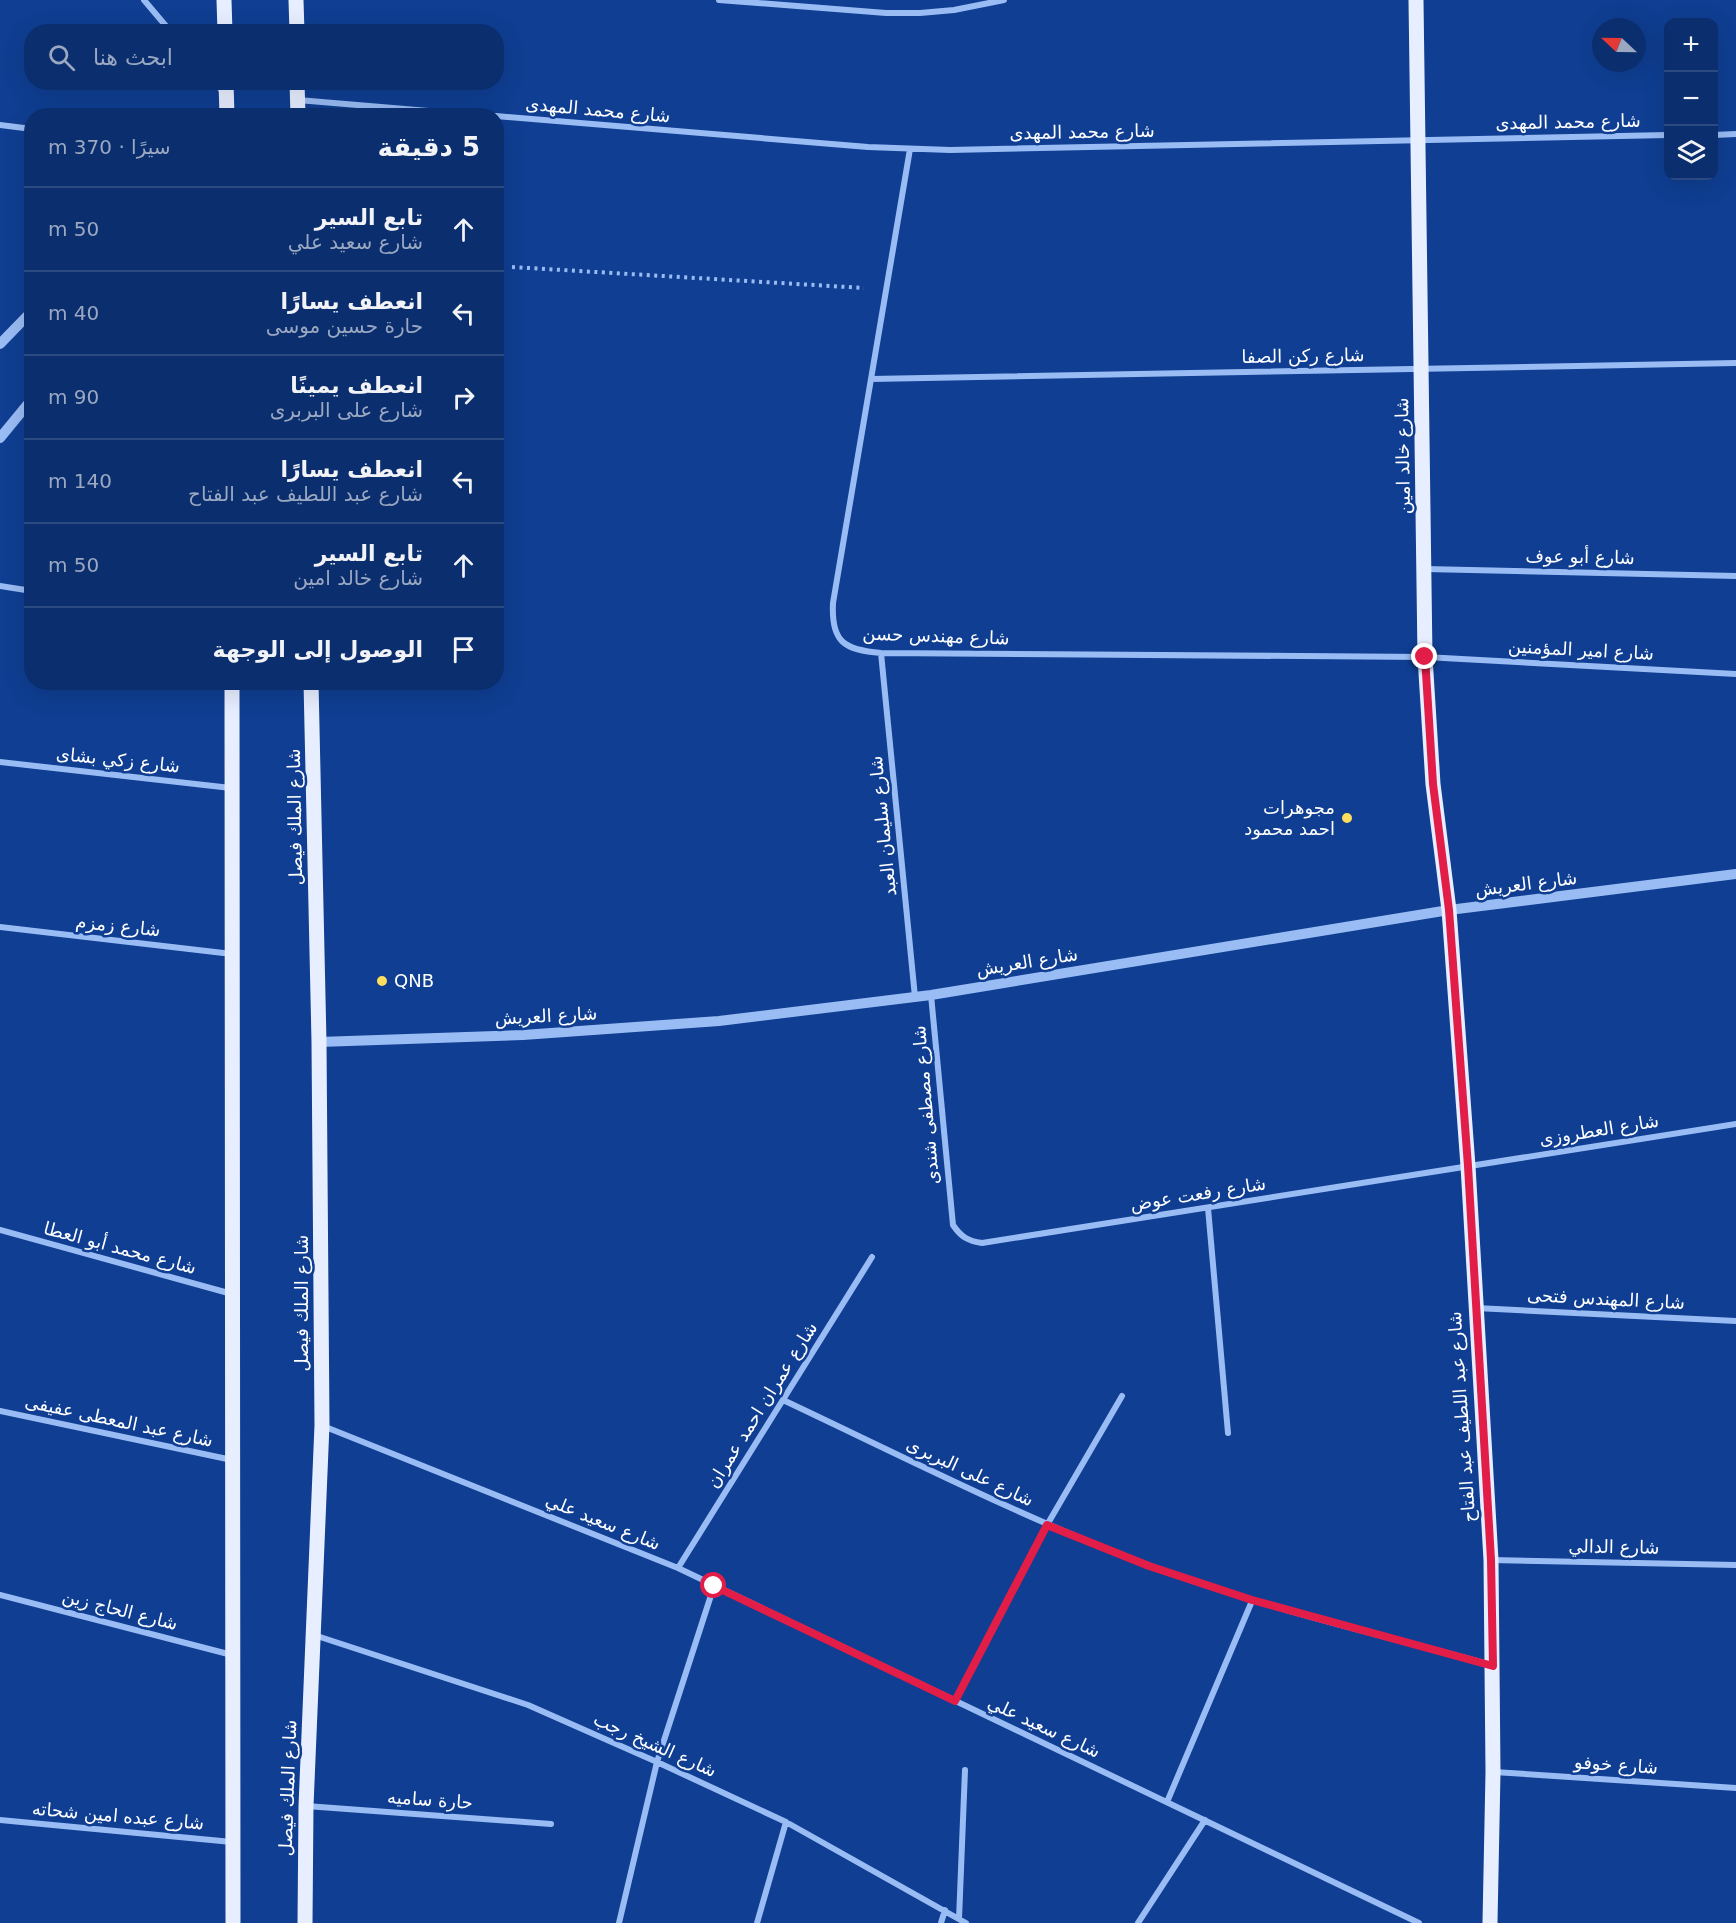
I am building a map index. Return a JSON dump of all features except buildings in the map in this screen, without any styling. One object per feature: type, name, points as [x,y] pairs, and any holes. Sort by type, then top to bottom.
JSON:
[{"type":"main road","points":[[224,0],[225,24]]},
{"type":"main road","points":[[296,0],[297,24]]},
{"type":"main road","name":"شارع خالد امين","points":[[1416,0],[1425,657],[1433,784],[1449,910]]},
{"type":"main road","points":[[227,90],[227,108]]},
{"type":"main road","points":[[297,90],[298,108]]},
{"type":"main road","points":[[232,690],[233,1923]]},
{"type":"main road","name":"شارع الملك فيصل","points":[[305,1923],[306,1806],[322,1425],[319,1042],[311,690]]},
{"type":"main road","name":"شارع عبد اللطيف عبد الفتاح","points":[[1449,910],[1468,1166],[1491,1560],[1493,1772],[1490,1923]]},
{"type":"street","points":[[144,0],[164,24]]},
{"type":"street","points":[[719,0],[886,13],[954,10],[1004,0]]},
{"type":"street","points":[[298,100],[393,108]]},
{"type":"street","name":"شارع محمد المهدى","points":[[504,117],[910,149],[1664,135]]},
{"type":"street","points":[[0,125],[24,128]]},
{"type":"street","points":[[1718,135],[1736,134]]},
{"type":"street","name":"شارع مهندس حسن","points":[[910,149],[833,603],[836,635],[843,643],[852,648],[881,652],[1425,657]]},
{"type":"street","points":[[0,344],[24,319]]},
{"type":"street","name":"شارع ركن الصفا","points":[[871,379],[1736,363]]},
{"type":"street","points":[[0,438],[24,409]]},
{"type":"street","name":"شارع أبو عوف","points":[[1424,569],[1736,576]]},
{"type":"street","points":[[0,586],[24,590]]},
{"type":"street","name":"شارع سليمان العبد","points":[[881,652],[915,997]]},
{"type":"street","name":"شارع امير المؤمنين","points":[[1425,657],[1736,674]]},
{"type":"street","name":"شارع زكي بشاى","points":[[0,762],[232,788]]},
{"type":"street","name":"شارع العريش","points":[[319,1042],[524,1035],[719,1021],[931,995],[1449,910],[1736,874]]},
{"type":"street","name":"شارع زمزم","points":[[0,927],[232,954]]},
{"type":"street","name":"شارع مصطفى شندى","points":[[931,995],[951,1213]]},
{"type":"street","name":"شارع العطروزى","points":[[1468,1166],[1736,1124]]},
{"type":"street","name":"شارع رفعت عوض","points":[[951,1213],[953,1225],[960,1235],[970,1242],[982,1243],[1468,1166]]},
{"type":"street","points":[[1208,1208],[1228,1433]]},
{"type":"street","name":"شارع محمد أبو العطا","points":[[0,1230],[232,1294]]},
{"type":"street","name":"شارع عمران احمد عمران","points":[[678,1569],[872,1257]]},
{"type":"street","name":"شارع المهندس فتحى","points":[[1475,1308],[1736,1321]]},
{"type":"street","points":[[955,1701],[1047,1525],[1122,1396]]},
{"type":"street","name":"شارع على البربرى","points":[[783,1400],[1047,1525],[1149,1566],[1252,1600],[1493,1666]]},
{"type":"street","name":"شارع عبد المعطى عفيفى","points":[[0,1411],[232,1460]]},
{"type":"street","name":"شارع سعيد علي","points":[[322,1425],[678,1569],[1419,1923]]},
{"type":"street","name":"شارع الدالي","points":[[1491,1560],[1736,1565]]},
{"type":"street","points":[[619,1923],[657,1762],[714,1586]]},
{"type":"street","name":"شارع الحاج زين","points":[[0,1595],[233,1655]]},
{"type":"street","points":[[1167,1802],[1252,1600]]},
{"type":"street","name":"شارع الشيخ رجب","points":[[314,1635],[528,1705],[786,1822],[966,1923]]},
{"type":"street","points":[[959,1919],[964,1770]]},
{"type":"street","name":"شارع خوفو","points":[[1493,1772],[1736,1788]]},
{"type":"street","name":"حارة ساميه","points":[[306,1806],[551,1824]]},
{"type":"street","name":"شارع عبده امين شحاته","points":[[0,1820],[233,1842]]},
{"type":"street","points":[[1137,1923],[1205,1820]]},
{"type":"street","points":[[757,1923],[786,1822]]},
{"type":"street","points":[[941,1923],[945,1910]]},
{"type":"path","points":[[512,267],[885,290]]},
{"type":"place","name":"مجوهرات احمد محمود","points":[[1347,818]]},
{"type":"place","name":"QNB","points":[[382,981]]},
{"type":"route","points":[[714,1586],[955,1701],[1047,1525],[1149,1566],[1252,1600],[1493,1666],[1491,1560],[1468,1166],[1449,910],[1433,784],[1425,657]]}]
